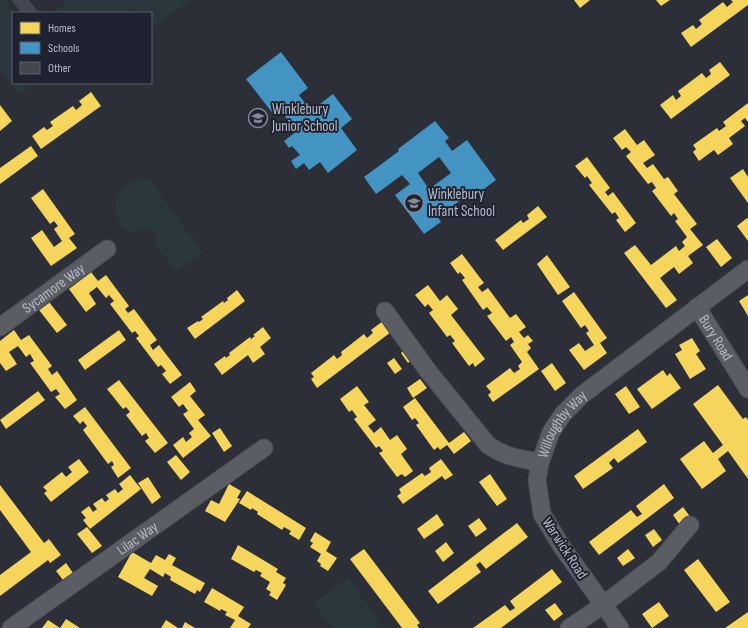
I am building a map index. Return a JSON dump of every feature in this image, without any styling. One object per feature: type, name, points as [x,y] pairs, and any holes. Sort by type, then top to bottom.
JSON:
[{"type":"street","name":"Sycamore Way","points":[[0,327],[107,249]]},
{"type":"street","name":"Willoughby Way","points":[[385,311],[428,372],[488,445],[499,453],[510,457],[540,463],[551,432],[563,414],[582,395],[748,269]]},
{"type":"street","name":"Bury Road","points":[[697,307],[748,389]]},
{"type":"street","name":"Lilac Way","points":[[11,628],[264,448]]},
{"type":"street","name":"Warwick Road","points":[[540,463],[537,480],[542,514],[562,547],[620,628]]},
{"type":"street","points":[[569,628],[603,605],[659,562],[690,525]]},
{"type":"shaded area","points":[[0,0],[6,0],[14,12],[12,12],[12,84],[32,84],[19,93],[0,69]]},
{"type":"shaded area","points":[[69,0],[191,0],[152,26],[152,12],[138,12],[134,7],[127,12],[53,12]]},
{"type":"shaded area","points":[[139,178],[149,179],[203,253],[176,271],[153,243],[158,235],[154,229],[132,232],[123,227],[116,216],[115,201],[124,186]]},
{"type":"shaded area","points":[[348,577],[383,628],[334,628],[313,605]]},
{"type":"building: Homes","points":[[574,0],[590,0],[580,8]]},
{"type":"building: Homes","points":[[656,0],[670,0],[661,6]]},
{"type":"building: Homes","points":[[731,0],[748,0],[748,5],[691,47],[681,33],[693,25],[696,29],[702,24],[699,20],[723,2],[727,7],[733,2]]},
{"type":"building: Homes","points":[[720,62],[730,75],[671,119],[660,105],[673,95],[676,100],[681,96],[678,91],[702,73],[706,78],[711,74],[709,70]]},
{"type":"building: Homes","points":[[91,92],[101,106],[41,149],[32,136],[44,127],[47,130],[53,126],[50,122],[73,106],[76,110],[82,105],[79,101]]},
{"type":"building: Homes","points":[[748,103],[748,122],[745,118],[741,121],[745,126],[729,138],[733,144],[718,155],[714,150],[699,161],[693,152],[696,149],[693,145],[717,128],[719,131],[726,126],[723,122]]},
{"type":"building: Homes","points":[[0,105],[12,121],[0,131]]},
{"type":"building: Homes","points":[[625,129],[637,145],[644,140],[655,155],[643,163],[647,168],[653,164],[664,179],[668,177],[678,191],[674,194],[697,224],[690,229],[703,245],[688,256],[693,263],[679,274],[674,267],[660,278],[677,300],[666,308],[624,253],[635,245],[651,265],[676,246],[679,251],[685,246],[682,242],[687,237],[675,221],[678,219],[674,213],[671,216],[652,191],[656,188],[652,182],[648,184],[626,156],[631,152],[626,147],[622,150],[613,138]]},
{"type":"building: Homes","points":[[31,146],[38,156],[0,184],[0,168]]},
{"type":"building: Homes","points":[[587,157],[610,188],[605,192],[608,196],[613,192],[636,223],[625,232],[616,220],[619,218],[615,212],[612,214],[589,185],[592,183],[587,176],[585,178],[575,166]]},
{"type":"building: Homes","points":[[743,169],[748,177],[748,203],[730,178]]},
{"type":"building: Homes","points":[[43,189],[75,234],[69,238],[77,248],[51,266],[31,238],[42,230],[54,247],[62,241],[54,229],[58,226],[54,221],[50,224],[31,198]]},
{"type":"building: Homes","points":[[538,206],[547,217],[503,250],[495,240],[521,220],[523,223],[529,219],[527,215]]},
{"type":"building: Homes","points":[[747,218],[748,219],[748,241],[737,226]]},
{"type":"building: Homes","points":[[717,239],[732,258],[721,267],[706,247]]},
{"type":"building: Homes","points":[[462,254],[484,283],[478,287],[482,292],[488,288],[510,318],[516,314],[526,327],[519,332],[524,338],[528,335],[533,341],[528,344],[531,348],[527,352],[539,369],[493,402],[488,395],[491,392],[486,386],[510,368],[514,373],[520,369],[518,366],[522,362],[510,345],[514,342],[511,337],[506,341],[487,316],[492,313],[487,307],[483,310],[462,280],[465,278],[460,272],[458,274],[450,263]]},
{"type":"building: Homes","points":[[547,255],[570,287],[558,295],[537,264]]},
{"type":"building: Homes","points":[[91,272],[98,281],[106,275],[129,306],[125,309],[128,313],[134,309],[157,340],[150,345],[153,350],[159,345],[182,375],[170,384],[162,374],[166,371],[161,365],[158,367],[136,338],[139,336],[135,331],[132,333],[110,304],[114,301],[109,295],[106,298],[97,287],[89,293],[96,304],[86,312],[69,289]]},
{"type":"building: Homes","points":[[428,285],[440,301],[447,295],[458,309],[451,315],[485,359],[475,367],[473,363],[469,366],[452,343],[455,341],[450,335],[447,337],[429,313],[433,310],[428,304],[425,307],[415,295]]},
{"type":"building: Homes","points":[[237,290],[245,301],[195,339],[187,328],[203,319],[201,317],[223,301],[224,303],[228,300],[227,298]]},
{"type":"building: Homes","points":[[574,292],[607,338],[600,343],[607,353],[584,370],[569,350],[579,343],[585,351],[594,345],[586,333],[589,331],[585,325],[581,328],[562,301]]},
{"type":"building: Homes","points":[[748,295],[748,316],[739,301]]},
{"type":"building: Homes","points":[[49,302],[67,325],[57,333],[39,310]]},
{"type":"building: Homes","points":[[383,321],[391,332],[317,388],[311,379],[314,377],[311,373],[334,355],[337,359],[342,355],[341,352],[364,334],[367,338],[373,333],[371,330]]},
{"type":"building: Homes","points":[[263,327],[271,338],[260,347],[265,354],[253,363],[248,355],[222,375],[214,364],[225,356],[226,358],[230,355],[229,353],[250,337],[251,339],[255,336],[253,335]]},
{"type":"building: Homes","points":[[14,330],[21,340],[29,335],[52,366],[48,369],[52,375],[57,371],[77,400],[65,409],[55,397],[60,394],[56,389],[51,392],[30,363],[34,361],[30,354],[26,357],[18,346],[9,352],[17,364],[6,371],[0,363],[0,341]]},
{"type":"building: Homes","points":[[119,330],[126,340],[85,370],[78,360]]},
{"type":"building: Homes","points":[[692,338],[700,351],[696,354],[706,369],[690,379],[675,354],[682,350],[679,345]]},
{"type":"building: Homes","points":[[406,349],[413,359],[408,363],[401,353]]},
{"type":"building: Homes","points":[[394,358],[402,369],[395,374],[387,363]]},
{"type":"building: Homes","points":[[552,363],[566,383],[555,391],[541,371]]},
{"type":"building: Homes","points":[[663,370],[667,376],[670,373],[681,388],[652,409],[637,389]]},
{"type":"building: Homes","points":[[420,379],[427,388],[413,398],[407,388]]},
{"type":"building: Homes","points":[[119,380],[168,443],[155,453],[145,441],[149,438],[146,433],[142,436],[126,415],[130,412],[126,407],[123,409],[107,389]]},
{"type":"building: Homes","points":[[190,382],[196,391],[190,396],[205,415],[198,420],[211,436],[183,458],[173,445],[183,437],[186,442],[192,437],[189,433],[194,429],[183,414],[188,411],[183,404],[179,407],[171,397]]},
{"type":"building: Homes","points":[[718,385],[743,419],[746,417],[748,420],[748,479],[728,451],[718,459],[726,471],[702,489],[680,459],[704,441],[713,453],[723,445],[693,404]]},
{"type":"building: Homes","points":[[357,386],[369,402],[364,405],[376,420],[368,426],[374,433],[381,427],[390,440],[397,435],[407,449],[401,454],[413,471],[405,477],[402,474],[397,477],[379,453],[383,451],[379,446],[376,448],[354,419],[357,417],[352,410],[349,412],[340,399]]},
{"type":"building: Homes","points":[[626,386],[640,407],[629,414],[615,394]]},
{"type":"building: Homes","points":[[38,391],[45,400],[6,429],[0,420]]},
{"type":"building: Homes","points":[[415,398],[449,443],[464,432],[471,441],[454,454],[447,445],[440,450],[438,447],[434,450],[416,425],[419,423],[415,418],[412,420],[403,407]]},
{"type":"building: Homes","points":[[85,407],[131,468],[118,478],[111,467],[114,465],[112,461],[108,464],[83,430],[87,426],[83,421],[80,424],[73,416]]},
{"type":"building: Homes","points":[[220,428],[232,446],[224,452],[212,433]]},
{"type":"building: Homes","points":[[638,429],[647,442],[618,463],[614,458],[609,463],[613,468],[583,489],[574,476]]},
{"type":"building: Homes","points":[[176,455],[190,472],[181,480],[167,462]]},
{"type":"building: Homes","points":[[79,459],[89,472],[51,502],[44,493],[47,491],[43,487],[62,472],[66,477],[72,472],[68,467]]},
{"type":"building: Homes","points":[[441,459],[453,475],[445,480],[442,476],[403,504],[397,496],[401,493],[399,489],[422,473],[425,476],[431,472],[429,468]]},
{"type":"building: Homes","points":[[490,474],[507,499],[497,506],[479,482]]},
{"type":"building: Homes","points":[[130,475],[141,489],[90,529],[83,520],[86,518],[81,512],[89,506],[93,512],[97,509],[93,504],[102,498],[105,502],[109,499],[106,495],[115,489],[118,493],[123,489],[119,484]]},
{"type":"building: Homes","points":[[148,477],[161,497],[152,504],[138,483]]},
{"type":"building: Homes","points":[[229,484],[241,491],[237,498],[240,499],[225,522],[205,511],[211,500],[219,504]]},
{"type":"building: Homes","points":[[664,484],[674,498],[599,555],[589,542],[631,510],[637,517],[642,514],[636,506]]},
{"type":"building: Homes","points":[[0,485],[44,543],[49,539],[61,555],[50,563],[48,560],[0,596],[0,575],[31,552],[0,510]]},
{"type":"building: Homes","points":[[247,491],[306,528],[299,540],[289,534],[291,531],[284,527],[282,530],[257,514],[258,512],[252,508],[251,510],[239,503]]},
{"type":"building: Homes","points":[[683,507],[691,518],[680,525],[673,515]]},
{"type":"building: Homes","points":[[437,514],[444,525],[424,539],[417,529]]},
{"type":"building: Homes","points":[[479,518],[487,529],[476,537],[468,526]]},
{"type":"building: Homes","points":[[517,523],[528,537],[486,569],[480,562],[476,565],[481,572],[438,604],[428,591]]},
{"type":"building: Homes","points":[[87,527],[102,546],[92,553],[77,534]]},
{"type":"building: Homes","points":[[654,529],[662,540],[653,547],[645,535]]},
{"type":"building: Homes","points":[[315,532],[331,542],[326,551],[337,558],[328,571],[320,566],[321,564],[317,561],[321,554],[310,547],[313,543],[310,541]]},
{"type":"building: Homes","points":[[446,542],[454,553],[443,562],[435,551]]},
{"type":"building: Homes","points":[[238,545],[278,569],[276,572],[286,578],[283,583],[286,585],[277,600],[269,595],[271,592],[266,589],[270,582],[260,576],[262,573],[256,570],[254,572],[231,559]]},
{"type":"building: Homes","points":[[364,549],[420,623],[417,625],[419,628],[402,628],[350,559]]},
{"type":"building: Homes","points":[[628,549],[635,558],[623,566],[617,558]]},
{"type":"building: Homes","points":[[132,552],[151,563],[156,555],[165,560],[169,554],[176,558],[172,565],[205,583],[200,592],[197,590],[195,594],[170,580],[171,577],[165,573],[163,577],[150,569],[144,578],[158,586],[152,596],[118,577]]},
{"type":"building: Homes","points":[[698,559],[730,602],[716,612],[684,570]]},
{"type":"building: Homes","points":[[66,563],[73,573],[63,580],[56,571]]},
{"type":"building: Homes","points":[[552,569],[562,582],[501,628],[473,628],[505,605],[510,611],[515,608],[510,601]]},
{"type":"building: Homes","points":[[212,588],[244,607],[238,616],[251,624],[248,628],[230,628],[235,620],[225,615],[227,612],[221,609],[220,611],[204,602]]},
{"type":"building: Homes","points":[[659,602],[669,616],[652,628],[642,614]]},
{"type":"building: Homes","points":[[555,603],[563,614],[554,621],[545,610]]},
{"type":"building: Homes","points":[[748,612],[748,628],[725,628]]},
{"type":"building: Homes","points":[[66,619],[80,628],[60,628]]},
{"type":"building: Homes","points":[[48,620],[60,628],[42,628]]},
{"type":"building: Homes","points":[[166,620],[178,628],[161,628]]},
{"type":"building: Homes","points":[[185,622],[195,628],[182,628]]},
{"type":"building: Schools","points":[[281,52],[308,88],[299,95],[311,111],[333,94],[352,119],[341,128],[357,150],[328,173],[320,162],[309,170],[304,163],[296,169],[291,161],[300,155],[292,146],[289,148],[284,141],[297,131],[280,110],[274,115],[246,79]]},
{"type":"building: Schools","points":[[435,121],[449,138],[445,141],[452,151],[467,140],[496,180],[480,192],[477,188],[438,217],[441,222],[424,234],[395,195],[410,184],[402,175],[376,194],[364,177],[399,151],[398,149]],"holes":[[[439,157],[451,173],[429,189],[418,173]]]},
{"type":"building: Other","points":[[11,0],[29,0],[38,12],[21,12]]},
{"type":"place","name":"Winklebury Junior School","points":[[258,118]]},
{"type":"place","name":"Winklebury Infant School","points":[[414,203]]}]
